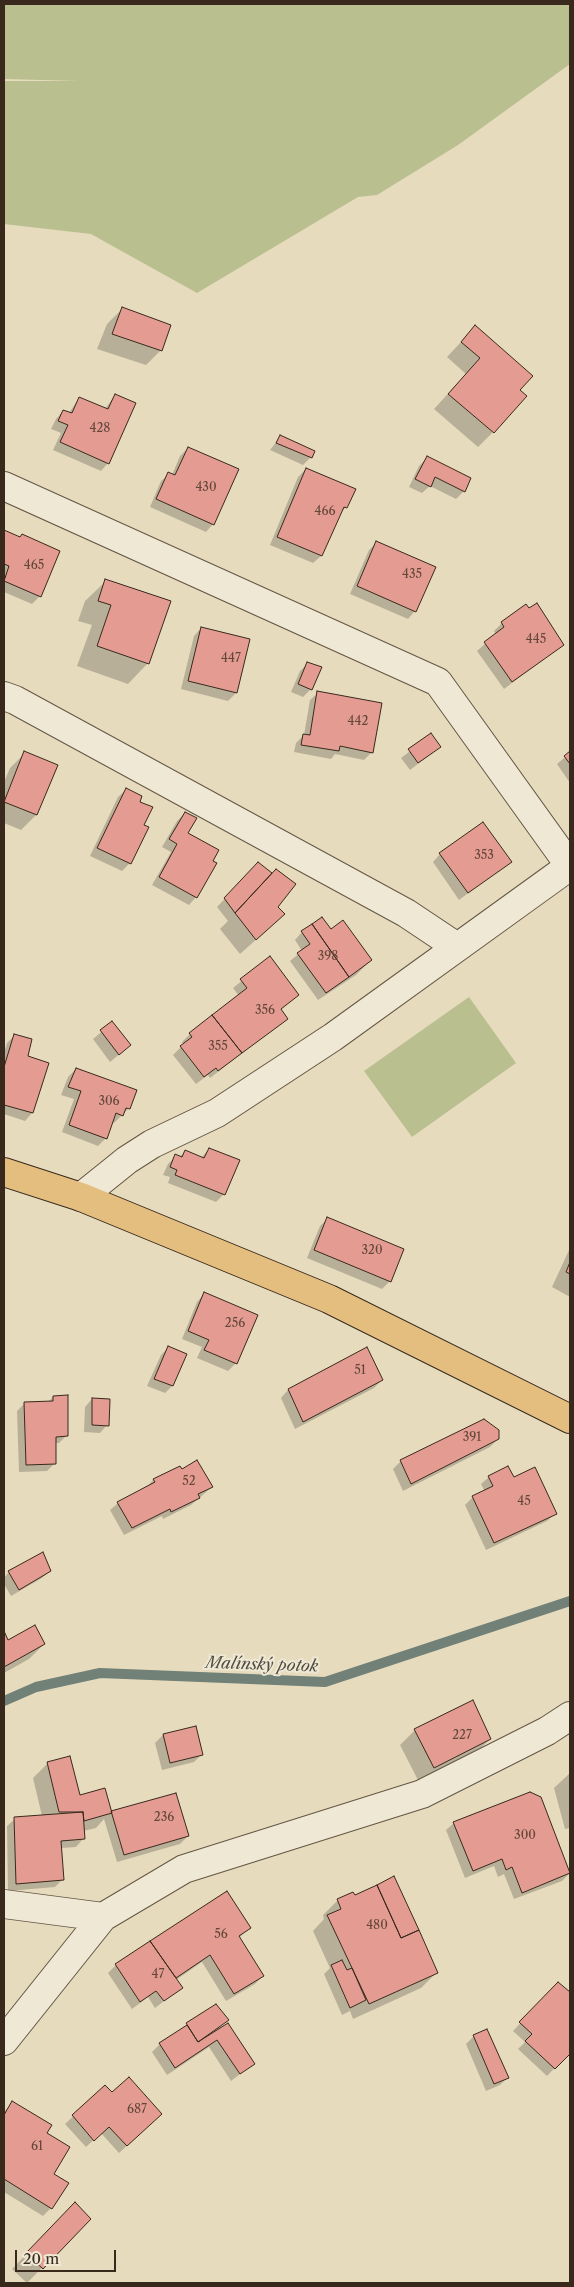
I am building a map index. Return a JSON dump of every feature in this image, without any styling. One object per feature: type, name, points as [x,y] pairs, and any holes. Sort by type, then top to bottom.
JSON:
[{"type":"main road","points":[[4,1172],[81,1197],[329,1299],[570,1419]]},
{"type":"street","points":[[4,486],[438,682],[570,866],[333,1037],[217,1113],[152,1144],[133,1156],[81,1197]]},
{"type":"street","points":[[4,696],[15,700],[406,913],[457,947]]},
{"type":"street","points":[[4,2040],[104,1917],[184,1869],[422,1794],[547,1731],[570,1716]]},
{"type":"street","points":[[4,1904],[104,1917]]},
{"type":"green space","points":[[4,4],[570,4],[570,64],[458,145],[377,195],[358,197],[197,293],[91,234],[4,224],[4,81],[80,81],[4,79]]},
{"type":"green space","points":[[469,997],[516,1063],[412,1137],[364,1071]]},
{"type":"building","points":[[122,307],[171,325],[162,351],[112,334]]},
{"type":"building","points":[[475,325],[533,376],[520,390],[527,396],[494,433],[448,394],[480,358],[461,342]]},
{"type":"building","points":[[115,394],[136,403],[109,464],[60,442],[68,425],[58,421],[63,410],[72,413],[79,397],[108,409]]},
{"type":"building","points":[[280,435],[315,451],[312,458],[276,443]]},
{"type":"building","points":[[188,447],[239,469],[214,525],[156,499],[168,472],[175,475]]},
{"type":"building","points":[[427,456],[471,478],[465,492],[435,477],[431,487],[415,479]]},
{"type":"building","points":[[306,468],[356,489],[347,508],[344,507],[322,556],[277,537]]},
{"type":"building","points":[[4,530],[20,537],[22,534],[60,551],[41,597],[4,581],[9,566],[4,564]]},
{"type":"building","points":[[376,541],[436,567],[416,612],[357,586]]},
{"type":"building","points":[[105,579],[171,601],[149,664],[97,646],[111,605],[98,601]]},
{"type":"building","points":[[537,603],[564,645],[512,682],[484,642],[504,627],[501,622],[526,604],[529,608]]},
{"type":"building","points":[[201,627],[250,639],[237,693],[188,681]]},
{"type":"building","points":[[307,662],[322,667],[312,690],[298,684]]},
{"type":"building","points":[[317,691],[382,703],[373,753],[340,746],[339,751],[301,745],[303,734],[310,735]]},
{"type":"building","points":[[431,733],[441,747],[418,763],[408,749]]},
{"type":"building","points":[[24,751],[58,765],[37,815],[4,802]]},
{"type":"building","points":[[570,751],[570,764],[564,756]]},
{"type":"building","points":[[126,788],[142,796],[140,802],[153,807],[144,825],[149,827],[131,864],[97,848]]},
{"type":"building","points":[[185,812],[197,818],[188,833],[219,850],[213,861],[217,863],[197,898],[159,877],[177,844],[169,839]]},
{"type":"building","points":[[483,822],[512,862],[468,893],[439,853]]},
{"type":"building","points":[[258,862],[272,873],[235,913],[224,898]]},
{"type":"building","points":[[276,869],[296,884],[278,907],[285,914],[256,940],[235,913]]},
{"type":"building","points":[[322,917],[331,929],[343,920],[372,960],[349,977],[312,924]]},
{"type":"building","points":[[312,924],[349,977],[326,993],[297,953],[310,944],[301,931]]},
{"type":"building","points":[[270,956],[299,995],[281,1009],[288,1019],[242,1053],[212,1015],[247,988],[240,979]]},
{"type":"building","points":[[212,1015],[242,1053],[218,1071],[216,1068],[204,1077],[180,1046],[192,1037],[189,1033]]},
{"type":"building","points":[[112,1021],[131,1045],[119,1055],[100,1030]]},
{"type":"building","points":[[14,1034],[32,1039],[28,1056],[49,1063],[33,1113],[4,1105],[4,1067]]},
{"type":"building","points":[[76,1068],[137,1090],[130,1109],[126,1108],[123,1116],[116,1113],[107,1139],[69,1125],[81,1091],[68,1087]]},
{"type":"building","points":[[209,1148],[240,1160],[225,1195],[175,1175],[177,1170],[170,1167],[175,1154],[182,1157],[185,1150],[204,1158]]},
{"type":"building","points":[[327,1217],[404,1249],[391,1282],[314,1250]]},
{"type":"building","points":[[570,1262],[570,1274],[566,1272]]},
{"type":"building","points":[[204,1292],[258,1315],[237,1364],[204,1350],[209,1340],[188,1331]]},
{"type":"building","points":[[168,1346],[187,1354],[173,1386],[154,1379]]},
{"type":"building","points":[[367,1347],[383,1380],[303,1422],[288,1389]]},
{"type":"building","points":[[68,1395],[68,1436],[56,1437],[56,1464],[26,1465],[24,1402],[53,1401],[53,1396]]},
{"type":"building","points":[[92,1398],[110,1399],[109,1426],[92,1425]]},
{"type":"building","points":[[484,1419],[499,1430],[499,1439],[411,1484],[400,1460]]},
{"type":"building","points":[[197,1460],[213,1487],[198,1494],[200,1498],[171,1512],[170,1509],[132,1528],[117,1502],[155,1482],[153,1479],[180,1466],[182,1469]]},
{"type":"building","points":[[508,1466],[514,1477],[535,1467],[557,1514],[494,1543],[472,1496],[493,1486],[488,1476]]},
{"type":"building","points":[[43,1552],[51,1571],[19,1590],[8,1571]]},
{"type":"building","points":[[35,1625],[45,1644],[4,1667],[4,1631],[8,1640]]},
{"type":"building","points":[[473,1700],[491,1739],[434,1768],[414,1729]]},
{"type":"building","points":[[196,1726],[203,1755],[170,1763],[163,1734]]},
{"type":"building","points":[[70,1756],[80,1795],[105,1788],[112,1813],[84,1821],[83,1812],[59,1812],[47,1762]]},
{"type":"building","points":[[530,1792],[541,1797],[570,1873],[522,1893],[512,1867],[506,1870],[502,1859],[473,1871],[453,1822]]},
{"type":"building","points":[[176,1793],[189,1836],[124,1855],[111,1811]]},
{"type":"building","points":[[83,1812],[85,1839],[61,1841],[64,1880],[16,1884],[14,1817]]},
{"type":"building","points":[[394,1876],[419,1930],[401,1938],[377,1885]]},
{"type":"building","points":[[377,1885],[401,1938],[419,1930],[438,1973],[369,2004],[327,1915],[341,1909],[337,1899],[353,1892],[355,1895]]},
{"type":"building","points":[[227,1891],[251,1928],[239,1936],[264,1976],[234,1994],[210,1955],[176,1978],[150,1941]]},
{"type":"building","points":[[150,1941],[183,1988],[164,2001],[156,1991],[140,2002],[115,1964]]},
{"type":"building","points":[[342,1960],[347,1970],[352,1968],[366,2000],[350,2008],[331,1965]]},
{"type":"building","points":[[558,1982],[570,1992],[570,2054],[555,2069],[525,2041],[532,2034],[519,2022]]},
{"type":"building","points":[[216,2004],[229,2020],[198,2042],[186,2023]]},
{"type":"building","points":[[228,2023],[255,2064],[240,2074],[217,2040],[175,2068],[159,2043],[187,2025],[198,2042]]},
{"type":"building","points":[[487,2029],[509,2078],[494,2084],[473,2035]]},
{"type":"building","points":[[129,2077],[162,2114],[127,2146],[109,2127],[94,2141],[72,2115],[105,2085],[112,2092]]},
{"type":"building","points":[[12,2101],[52,2125],[47,2133],[70,2147],[54,2174],[69,2183],[52,2209],[4,2179],[4,2115]]},
{"type":"building","points":[[75,2202],[91,2219],[43,2269],[26,2253]]},
{"type":"waterway","name":"Malínský potok","points":[[4,1701],[36,1687],[100,1673],[325,1682],[570,1601]]}]
